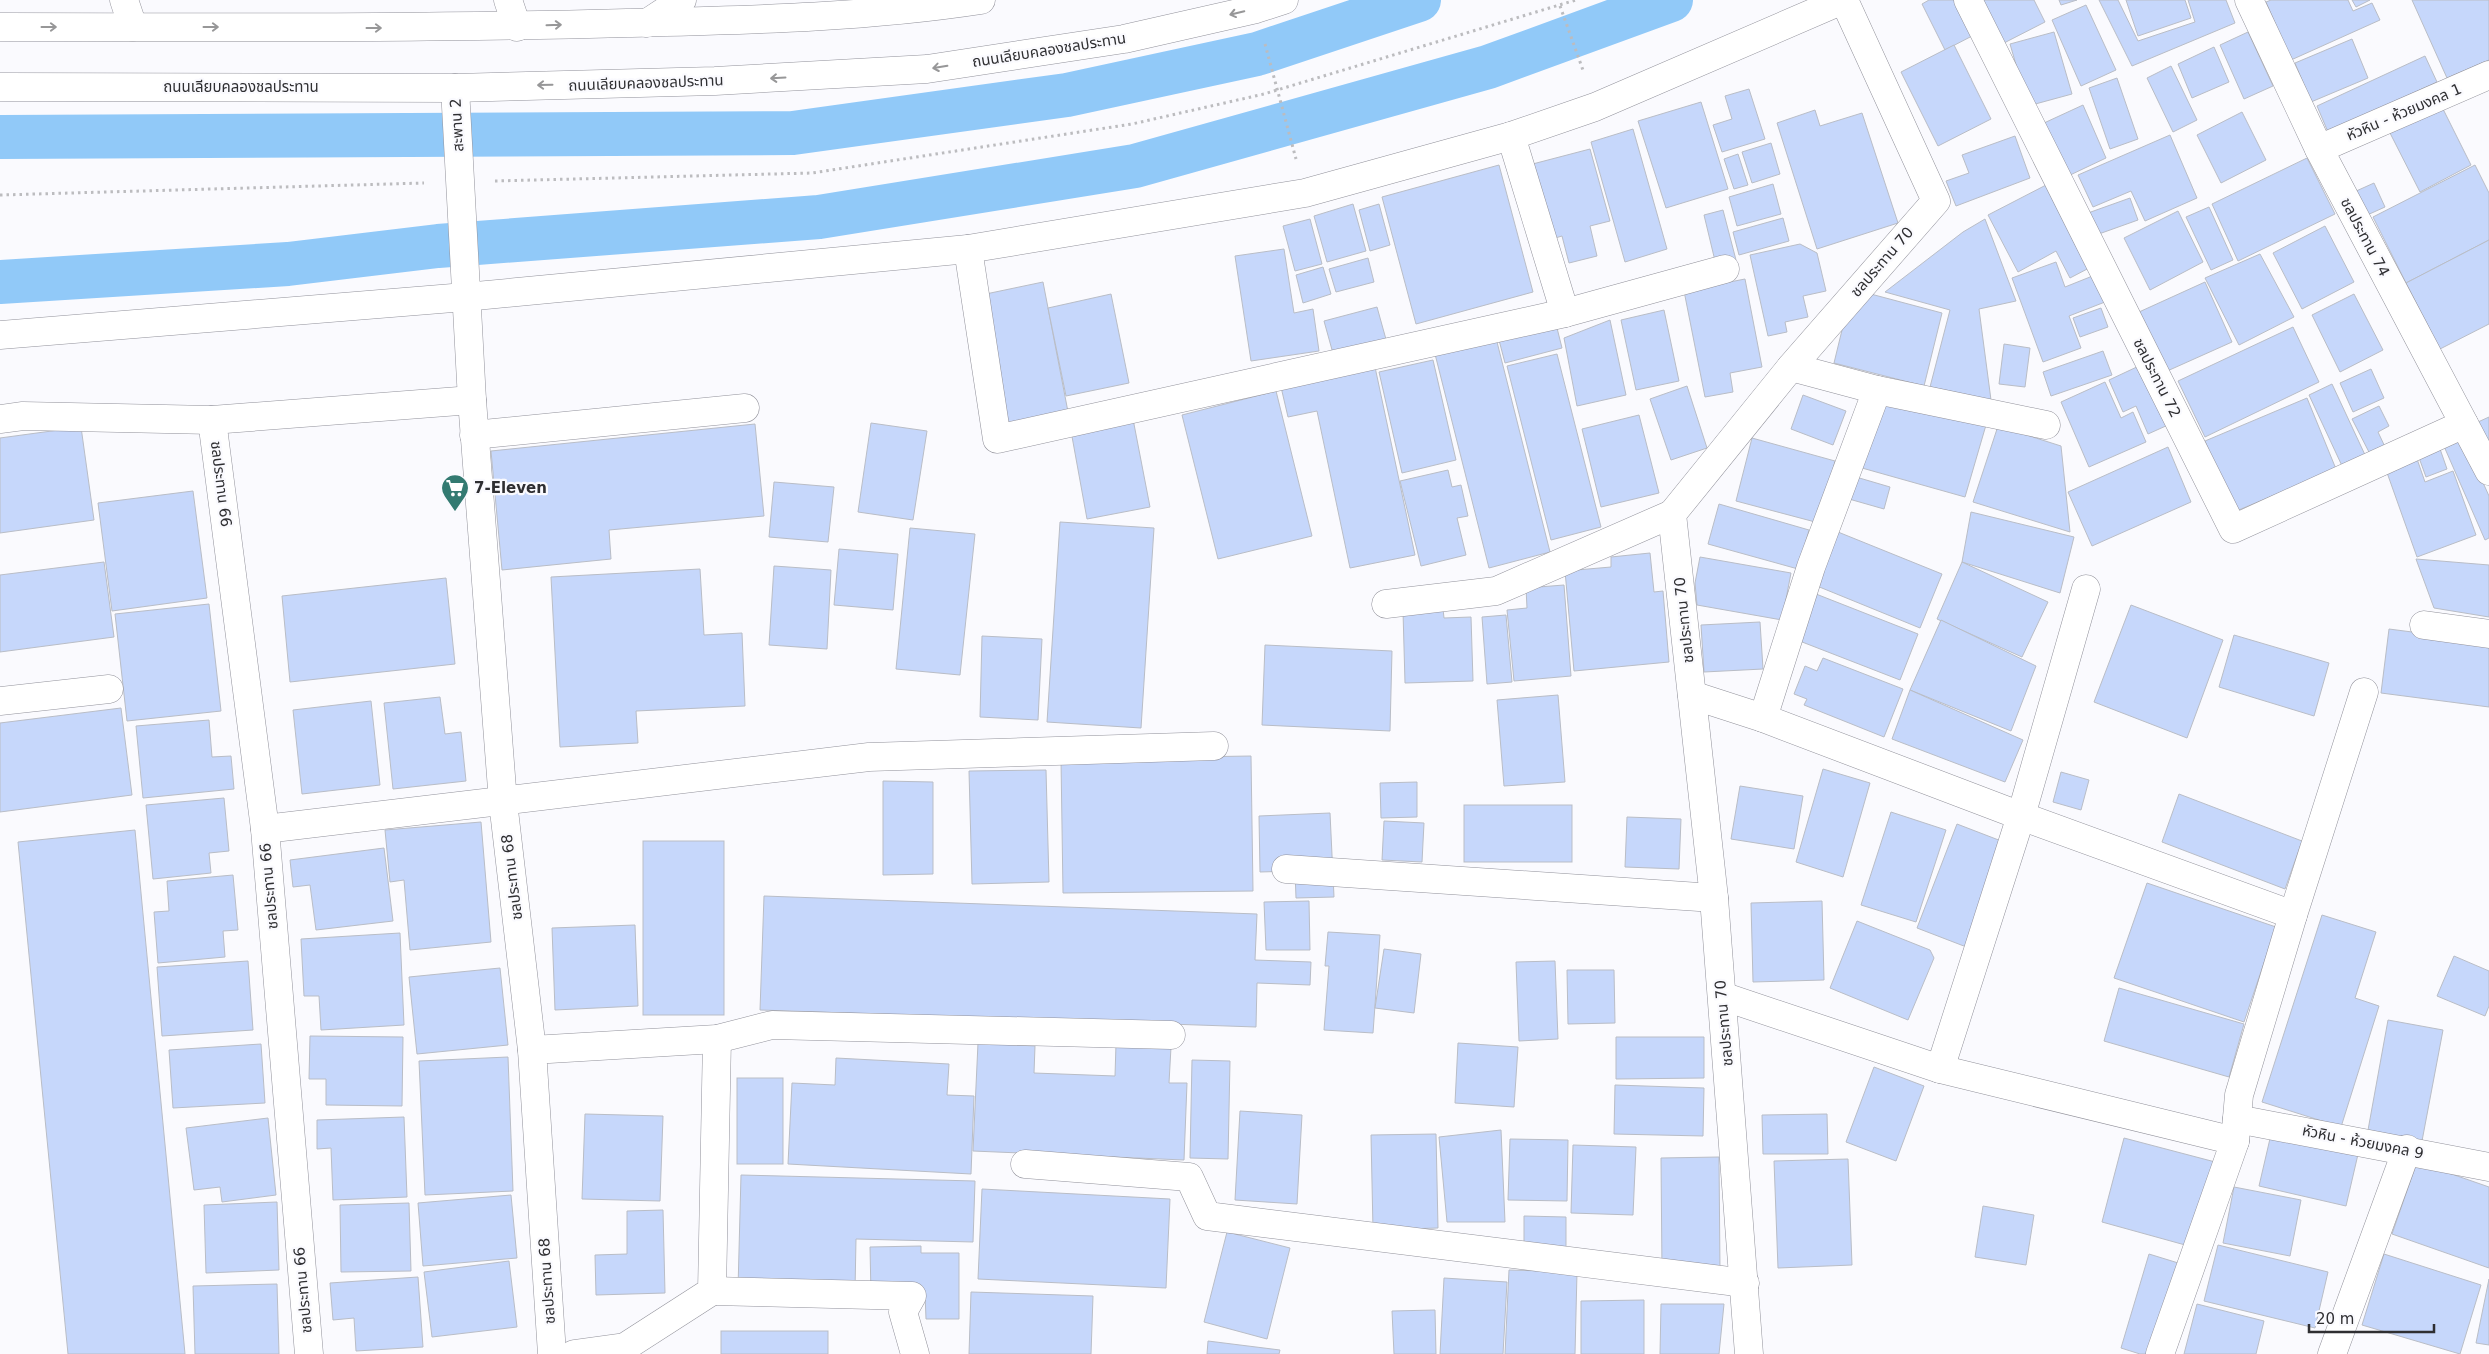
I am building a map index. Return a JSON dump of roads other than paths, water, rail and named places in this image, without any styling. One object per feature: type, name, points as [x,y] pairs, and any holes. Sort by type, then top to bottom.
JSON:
[{"type":"street","points":[[124,0],[133,27]]},
{"type":"street","points":[[508,0],[517,26]]},
{"type":"street","points":[[647,23],[682,0]]},
{"type":"street","points":[[0,27],[517,26],[647,23],[920,9],[981,0]]},
{"type":"street","name":"ถนนเลียบคลองชลประทาน","points":[[0,86],[455,88],[715,81],[927,69],[1124,39],[1256,9],[1284,0]]},
{"type":"street","points":[[0,334],[465,297],[968,249],[1305,193],[1511,136],[1595,107],[1844,0]]},
{"type":"street","name":"ชลประทาน 70","points":[[1749,1354],[1714,898],[1672,514],[1791,366],[1936,201],[1844,0]]},
{"type":"street","name":"ชลประทาน 72","points":[[1968,0],[2233,529],[2464,424]]},
{"type":"street","name":"ชลประทาน 74","points":[[2249,0],[2319,149],[2489,471]]},
{"type":"street","name":"หัวหิน - ห้วยมงคล 1","points":[[2319,149],[2489,75]]},
{"type":"street","name":"สะพาน 2","points":[[455,88],[465,297]]},
{"type":"street","points":[[1511,136],[1565,312]]},
{"type":"street","points":[[968,249],[997,439],[1565,312],[1725,269]]},
{"type":"street","name":"ชลประทาน 68","points":[[465,297],[503,802],[532,1050],[552,1354]]},
{"type":"street","points":[[1791,366],[1877,390],[2046,425]]},
{"type":"street","points":[[1763,718],[1811,567],[1877,390]]},
{"type":"street","points":[[0,419],[22,416],[212,420],[472,400]]},
{"type":"street","points":[[474,435],[745,408]]},
{"type":"street","name":"ชลประทาน 66","points":[[212,420],[264,829],[309,1354]]},
{"type":"street","points":[[1386,604],[1496,591],[1672,514]]},
{"type":"street","points":[[1940,1069],[2021,816],[2086,589]]},
{"type":"street","points":[[2424,625],[2489,634]]},
{"type":"street","points":[[0,701],[109,689]]},
{"type":"street","points":[[2160,1354],[2236,1130],[2239,1095],[2364,692]]},
{"type":"street","points":[[1692,695],[1763,718],[2021,816],[2293,916]]},
{"type":"street","points":[[264,829],[869,757],[1214,746]]},
{"type":"street","points":[[1286,869],[1714,898]]},
{"type":"street","name":"หัวหิน - ห้วยมงคล 9","points":[[1722,996],[1940,1069],[2236,1130],[2407,1149],[2489,1167]]},
{"type":"street","points":[[532,1050],[717,1039],[772,1025],[1171,1035]]},
{"type":"street","points":[[712,1291],[717,1039]]},
{"type":"street","points":[[2332,1354],[2407,1149]]},
{"type":"street","points":[[1025,1164],[1189,1178],[1207,1216],[1745,1283]]},
{"type":"street","points":[[574,1354],[625,1347],[712,1291],[912,1296],[903,1312],[915,1354]]},
{"type":"waterway","points":[[0,137],[793,133],[1067,95],[1257,54],[1419,0]]},
{"type":"waterway","points":[[0,282],[288,264],[438,246],[819,217],[1135,166],[1488,67],[1671,0]]},
{"type":"place","name":"7-Eleven","points":[[455,512]]}]
